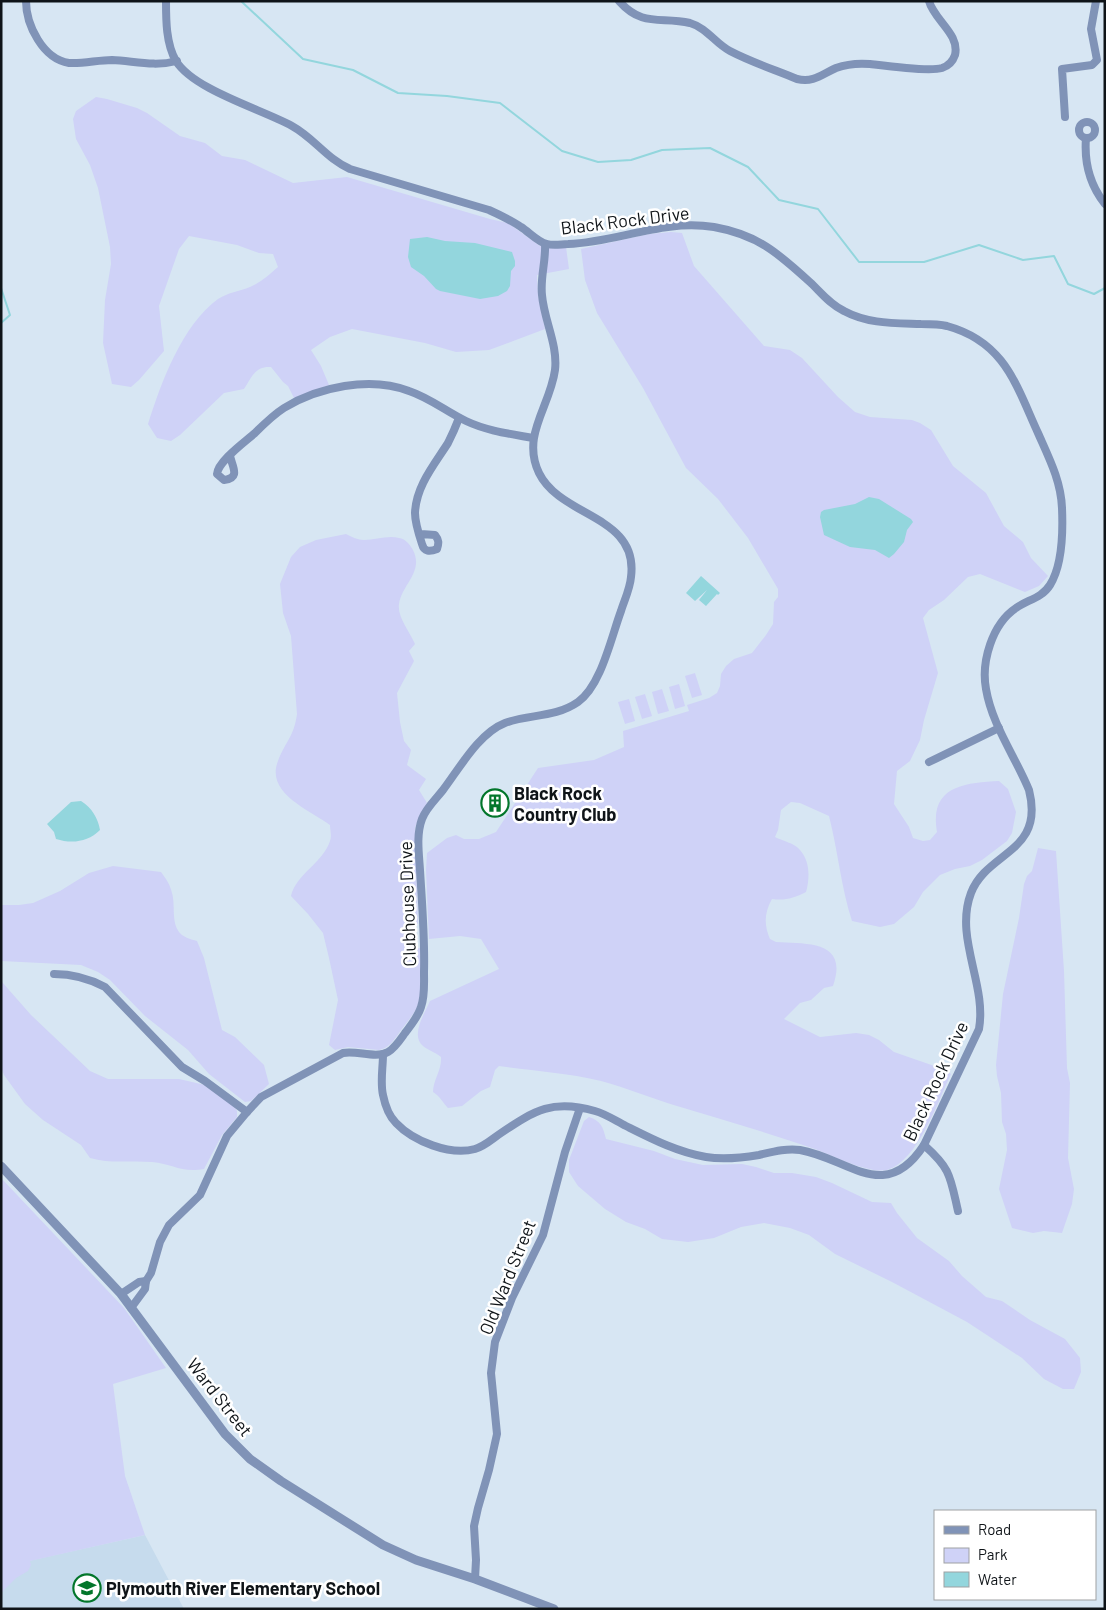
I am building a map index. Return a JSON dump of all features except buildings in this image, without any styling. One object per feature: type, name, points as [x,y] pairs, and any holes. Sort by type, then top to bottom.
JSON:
[{"type":"street","points":[[26,1],[32,30],[46,49],[58,59],[71,63],[111,60],[154,65],[176,61]]},
{"type":"street","name":"Black Rock Drive","points":[[166,1],[170,42],[176,61],[191,77],[207,87],[300,131],[340,165],[416,190],[488,210],[508,219],[545,244],[579,244],[669,225],[693,224],[716,228],[753,239],[770,247],[828,300],[840,310],[854,317],[874,322],[943,325],[961,330],[972,336],[999,358],[1012,376],[1051,462],[1061,496],[1062,540],[1059,560],[1050,586],[1038,597],[1010,612],[998,630],[989,649],[984,671],[988,702],[1032,799],[1030,820],[1027,831],[1019,842],[983,874],[970,894],[966,925],[981,1010],[979,1029],[924,1145],[913,1159],[899,1170],[875,1175],[866,1174],[817,1155],[797,1150],[778,1151],[738,1158],[708,1157],[674,1149],[605,1115],[567,1106],[544,1108],[524,1117],[480,1146],[466,1150],[447,1150],[421,1140],[395,1122],[383,1095],[383,1054]]},
{"type":"street","points":[[619,1],[630,11],[646,18],[694,24],[707,31],[730,51],[806,81],[816,79],[837,68],[854,64],[931,69],[947,66],[955,53],[954,42],[950,33],[936,16],[929,1]]},
{"type":"street","points":[[1065,117],[1062,69],[1092,65],[1097,60],[1091,32],[1096,1]]},
{"type":"street","points":[[1086,138],[1086,164],[1090,179],[1096,192],[1105,204]]},
{"type":"street","points":[[230,454],[282,409],[330,389],[367,385],[399,387],[422,396],[460,418],[500,432],[533,438],[552,382],[555,367],[554,350],[542,296],[545,244]]},
{"type":"street","points":[[421,534],[416,518],[419,494],[427,474],[447,444],[460,418]]},
{"type":"street","name":"Clubhouse Drive","points":[[383,1054],[394,1047],[406,1031],[419,1011],[424,996],[424,940],[419,841],[422,819],[470,754],[491,731],[505,723],[548,715],[567,709],[580,701],[589,692],[606,656],[631,581],[631,560],[621,538],[612,528],[563,499],[549,488],[537,468],[533,438]]},
{"type":"street","points":[[929,762],[999,728]]},
{"type":"street","points":[[54,974],[92,980],[104,987],[182,1067],[247,1112]]},
{"type":"street","points":[[132,1308],[145,1289],[160,1242],[169,1225],[200,1195],[227,1136],[247,1112],[262,1097],[343,1053],[352,1051],[376,1055],[383,1054]]},
{"type":"street","name":"Old Ward Street","points":[[474,1579],[476,1560],[474,1526],[497,1434],[491,1373],[495,1342],[512,1298],[543,1235],[565,1152],[580,1108]]},
{"type":"street","points":[[924,1145],[948,1171],[958,1211]]},
{"type":"street","name":"Ward Street","points":[[1,1166],[121,1294],[225,1434],[250,1459],[281,1482],[382,1545],[416,1560],[474,1579],[554,1609]]},
{"type":"street","points":[[121,1294],[139,1282],[146,1281]]},
{"type":"shaded area","name":"Plymouth River Elementary School","points":[[145,1535],[184,1609],[1,1609],[1,1567]]},
{"type":"green space","points":[[96,97],[137,108],[180,136],[205,143],[222,156],[245,160],[293,183],[347,177],[508,223],[540,246],[566,247],[569,269],[537,275],[538,295],[545,329],[489,350],[456,352],[425,343],[352,329],[330,337],[311,350],[321,366],[329,385],[294,398],[288,386],[271,367],[261,368],[254,373],[244,389],[224,393],[180,435],[171,441],[157,438],[148,424],[166,373],[183,339],[205,310],[218,299],[254,285],[278,267],[273,254],[259,253],[237,245],[189,236],[179,249],[159,306],[164,351],[131,387],[112,384],[103,343],[105,300],[111,264],[110,247],[98,188],[90,165],[76,139],[73,119],[76,111]]},
{"type":"green space","name":"Black Rock Country Club","points":[[682,233],[694,266],[764,346],[790,350],[802,358],[838,397],[855,412],[870,417],[912,420],[931,430],[953,466],[986,493],[1004,526],[1023,542],[1031,558],[1048,576],[1039,586],[1025,592],[980,574],[968,577],[944,600],[929,610],[923,618],[938,673],[920,740],[910,761],[897,771],[894,804],[909,827],[913,838],[923,841],[930,840],[937,832],[936,817],[938,805],[944,796],[952,790],[973,783],[999,781],[1008,789],[1016,812],[1012,833],[1007,841],[982,860],[970,866],[940,875],[923,892],[914,907],[894,924],[880,927],[852,921],[829,816],[800,803],[791,802],[781,810],[775,837],[792,844],[803,854],[807,864],[808,881],[806,892],[781,900],[772,899],[766,914],[768,934],[770,939],[776,942],[812,945],[830,952],[835,960],[836,971],[833,986],[824,988],[811,1000],[800,1003],[784,1019],[820,1037],[856,1033],[869,1035],[894,1052],[943,1069],[951,1074],[926,1129],[917,1143],[898,1164],[887,1170],[879,1171],[861,1167],[798,1143],[611,1084],[563,1074],[499,1066],[495,1070],[490,1087],[481,1091],[462,1106],[448,1108],[433,1092],[441,1057],[423,1046],[419,1041],[418,1030],[430,1001],[499,969],[481,939],[460,936],[429,939],[427,853],[447,838],[456,835],[464,839],[479,839],[496,832],[538,768],[594,760],[624,747],[623,731],[689,711],[687,705],[709,698],[717,693],[721,674],[726,666],[734,659],[752,653],[773,624],[774,602],[778,597],[778,589],[748,538],[718,499],[686,468],[643,388],[597,313],[585,280],[581,249],[649,234]]},
{"type":"green space","points":[[346,534],[362,540],[390,537],[401,539],[411,546],[416,558],[414,571],[399,604],[402,619],[415,644],[409,651],[414,661],[397,693],[404,741],[411,750],[407,765],[426,779],[419,790],[427,803],[415,828],[418,924],[412,926],[413,948],[420,948],[422,985],[417,1007],[413,1014],[391,1043],[379,1050],[348,1047],[335,1050],[329,1045],[338,1000],[323,933],[291,896],[298,881],[327,849],[331,839],[330,825],[301,807],[283,791],[278,782],[276,772],[278,761],[292,734],[297,714],[291,636],[283,613],[280,584],[291,557],[300,547],[316,540]]},
{"type":"green space","points":[[695,673],[702,695],[692,698],[685,676]]},
{"type":"green space","points":[[679,684],[685,706],[675,709],[669,687]]},
{"type":"green space","points":[[662,689],[669,711],[658,714],[652,692]]},
{"type":"green space","points":[[645,694],[652,716],[642,719],[635,697]]},
{"type":"green space","points":[[629,699],[635,721],[625,724],[618,702]]},
{"type":"green space","points":[[1038,848],[1056,851],[1064,971],[1067,1068],[1070,1083],[1068,1158],[1074,1189],[1072,1204],[1062,1233],[1044,1231],[1033,1233],[1012,1228],[999,1189],[1007,1150],[996,1065],[1003,994],[1024,884],[1027,876],[1032,871]]},
{"type":"green space","points":[[113,866],[161,872],[168,882],[173,898],[174,915],[178,931],[187,938],[197,941],[204,958],[222,1030],[235,1037],[264,1065],[269,1084],[251,1101],[245,1102],[209,1074],[188,1050],[145,1016],[110,980],[98,972],[81,965],[1,961],[1,905],[33,903],[60,891],[89,873]]},
{"type":"green space","points":[[1,978],[2,982],[31,1015],[90,1071],[108,1079],[179,1079],[205,1085],[234,1106],[237,1111],[237,1117],[222,1135],[204,1169],[189,1170],[152,1162],[113,1161],[90,1158],[81,1145],[43,1120],[25,1104],[4,1075],[1,1067]]},
{"type":"green space","points":[[589,1117],[601,1125],[606,1139],[654,1151],[675,1159],[703,1165],[742,1164],[774,1173],[792,1173],[816,1177],[872,1202],[891,1203],[917,1238],[949,1261],[962,1276],[986,1297],[1002,1301],[1030,1320],[1065,1339],[1080,1358],[1081,1372],[1074,1389],[1063,1389],[1044,1379],[1022,1358],[967,1322],[835,1254],[809,1235],[790,1228],[764,1223],[741,1227],[714,1238],[688,1242],[662,1239],[645,1229],[626,1222],[605,1209],[578,1186],[569,1172],[569,1160],[584,1121]]},
{"type":"green space","points":[[1,1178],[124,1308],[166,1368],[113,1384],[125,1476],[145,1535],[30,1561],[31,1565],[28,1571],[16,1578],[1,1593]]},
{"type":"water","points":[[427,237],[445,241],[475,243],[512,252],[515,266],[511,271],[510,286],[507,291],[498,296],[480,299],[436,289],[424,276],[411,267],[408,257],[410,239]]},
{"type":"water","points":[[869,497],[879,499],[913,522],[907,530],[904,542],[889,558],[875,550],[850,547],[824,535],[820,517],[821,512],[855,504]]},
{"type":"water","points":[[701,576],[720,593],[706,606],[699,600],[707,590],[695,601],[686,593]]},
{"type":"water","points":[[81,801],[94,814],[100,830],[80,841],[56,839],[54,832],[47,824],[71,802]]},
{"type":"waterway","points":[[241,1],[303,59],[353,70],[398,93],[447,96],[500,103],[562,151],[598,162],[631,160],[662,150],[710,148],[748,167],[779,200],[818,209],[859,262],[924,262],[979,245],[1023,260],[1054,256],[1068,284],[1094,294],[1105,288]]},
{"type":"waterway","points":[[1,288],[10,315],[1,323]]},
{"type":"place","name":"Black Rock Country Club","points":[[495,803]]},
{"type":"place","name":"Plymouth River Elementary School","points":[[87,1588]]}]
